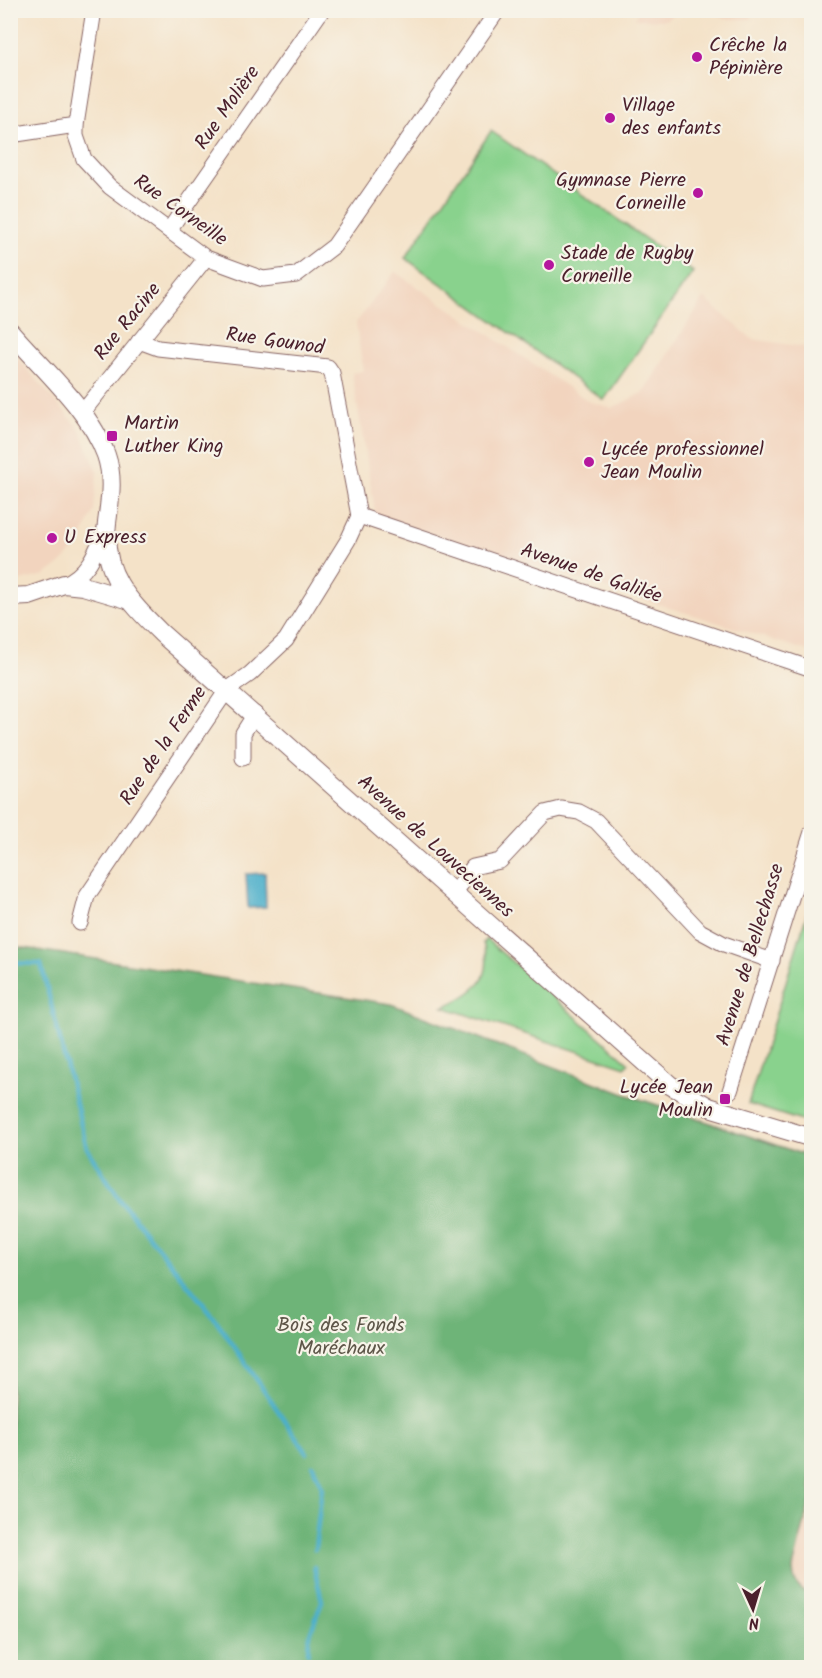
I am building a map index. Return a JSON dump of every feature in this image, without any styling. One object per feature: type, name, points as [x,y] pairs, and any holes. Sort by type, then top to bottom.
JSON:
[{"type":"street","name":"Rue Corneille","points":[[94,10],[76,125],[76,136],[84,159],[110,188],[206,258],[263,279],[296,275],[334,246],[498,10]]},
{"type":"street","name":"Rue Molière","points":[[169,230],[322,10]]},
{"type":"street","points":[[10,135],[76,125]]},
{"type":"street","name":"Rue Racine","points":[[82,413],[206,258]]},
{"type":"street","name":"Avenue de Louveciennes","points":[[10,331],[82,413],[100,440],[110,468],[112,500],[107,524],[106,553],[127,599],[161,633],[255,714],[670,1085],[725,1113],[812,1138]]},
{"type":"street","name":"Rue Gounod","points":[[139,341],[158,348],[328,367],[332,373],[359,516]]},
{"type":"street","name":"Avenue de Galilée","points":[[359,516],[812,669]]},
{"type":"street","name":"Rue de la Ferme","points":[[80,923],[87,896],[227,690],[250,674],[286,640],[348,540],[359,516]]},
{"type":"street","points":[[10,597],[29,596],[64,584],[83,572],[107,524]]},
{"type":"street","name":"Avenue de Louveciennes","points":[[64,584],[103,591],[127,599]]},
{"type":"street","points":[[243,758],[243,734],[255,714]]},
{"type":"street","points":[[454,894],[473,867],[500,861],[545,813],[561,809],[579,812],[596,821],[700,931],[724,944],[772,961]]},
{"type":"street","name":"Avenue de Bellechasse","points":[[730,1091],[812,831]]},
{"type":"shaded area","points":[[638,10],[680,11],[665,20],[635,19]]},
{"type":"shaded area","points":[[712,11],[752,11],[752,19],[724,19],[719,14],[712,14]]},
{"type":"shaded area","name":"Lycée professionnel Jean Moulin","points":[[395,272],[590,402],[612,408],[643,393],[704,298],[752,339],[811,348],[811,652],[376,516],[352,373],[363,371],[356,323]]},
{"type":"shaded area","points":[[10,349],[80,430],[97,471],[94,511],[77,547],[45,575],[11,583],[11,485],[17,478],[10,471]]},
{"type":"shaded area","points":[[811,1497],[811,1594],[798,1587],[793,1578],[793,1568]]},
{"type":"green space","name":"Stade de Rugby Corneille","points":[[491,131],[693,272],[604,400],[405,258]]},
{"type":"green space","points":[[811,901],[811,1124],[748,1104]]},
{"type":"green space","points":[[486,939],[629,1063],[625,1067],[443,1007],[464,997],[479,984],[486,966],[483,943]]},
{"type":"green space","name":"Bois des Fonds Maréchaux","points":[[11,946],[391,1004],[622,1093],[811,1157],[811,1497],[793,1568],[797,1585],[803,1591],[811,1594],[811,1667],[11,1667]]},
{"type":"water","points":[[265,873],[266,907],[248,908],[246,874]]},
{"type":"waterway","points":[[10,963],[41,964],[87,1148],[120,1200],[216,1320],[307,1453]]},
{"type":"waterway","points":[[313,1466],[322,1487],[315,1549]]},
{"type":"waterway","points":[[308,1653],[309,1637],[322,1601],[314,1567]]},
{"type":"place","name":"Crêche la Pépinière","points":[[697,57]]},
{"type":"place","name":"Village des enfants","points":[[610,118]]},
{"type":"place","name":"Gymnase Pierre Corneille","points":[[698,193]]},
{"type":"place","name":"Stade de Rugby Corneille","points":[[549,265]]},
{"type":"place","name":"Martin Luther King","points":[[112,436]]},
{"type":"place","name":"Lycée professionnel Jean Moulin","points":[[589,462]]},
{"type":"place","name":"U Express","points":[[52,538]]},
{"type":"place","name":"Lycée Jean Moulin","points":[[725,1099]]}]
